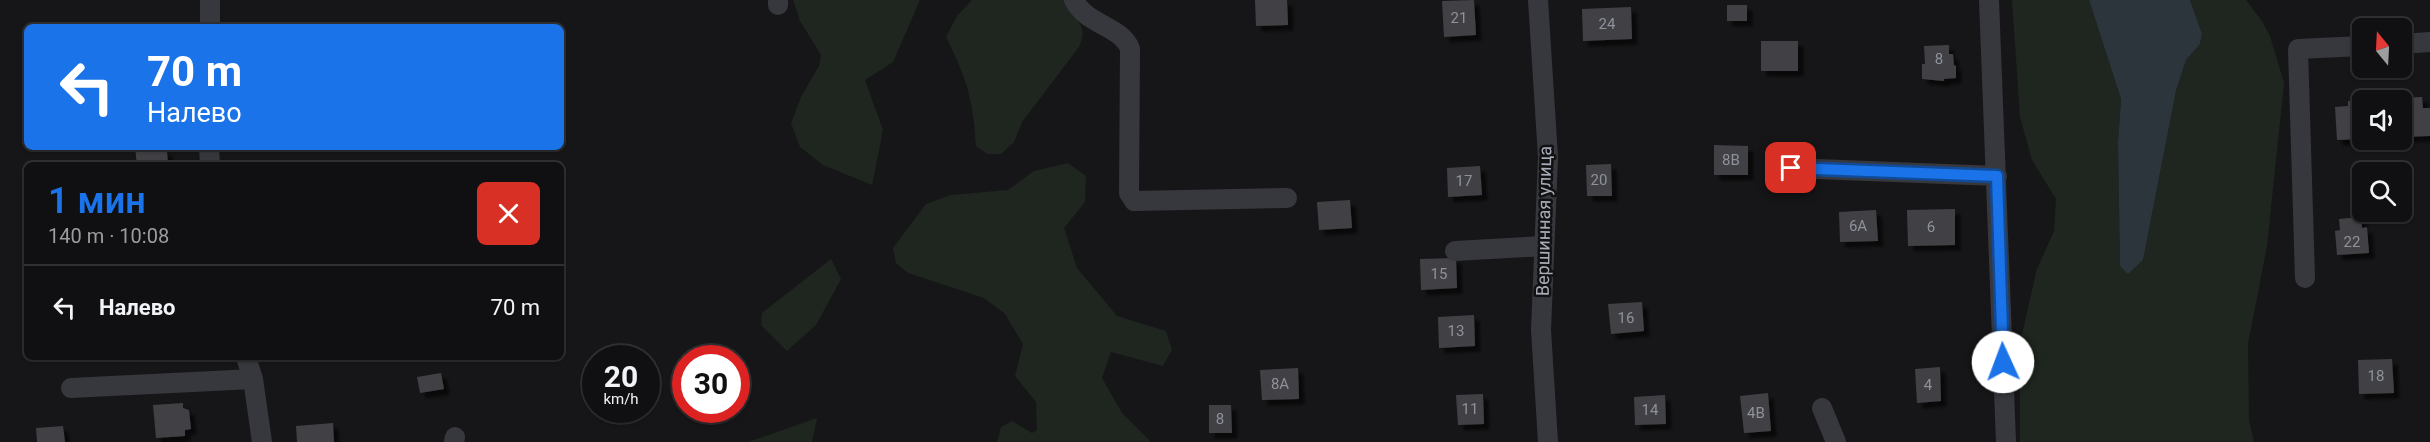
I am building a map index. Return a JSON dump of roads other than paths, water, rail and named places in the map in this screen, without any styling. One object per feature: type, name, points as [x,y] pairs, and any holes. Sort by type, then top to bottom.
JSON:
[{"type":"street","points":[[210,0],[210,24]]},
{"type":"street","points":[[1074,0],[1086,16],[1122,36],[1130,49],[1130,193],[1134,201],[1287,198]]},
{"type":"street","name":"Вершинная улица","points":[[1538,0],[1548,157],[1541,330],[1548,442]]},
{"type":"street","points":[[1989,0],[2006,442]]},
{"type":"street","points":[[2412,43],[2430,42]]},
{"type":"street","points":[[2305,278],[2298,49],[2352,46]]},
{"type":"street","points":[[1791,168],[1997,176]]},
{"type":"street","points":[[1455,251],[1544,246]]},
{"type":"street","points":[[247,360],[253,379],[262,442]]},
{"type":"street","points":[[71,388],[253,379]]},
{"type":"street","points":[[1822,408],[1836,442]]}]
